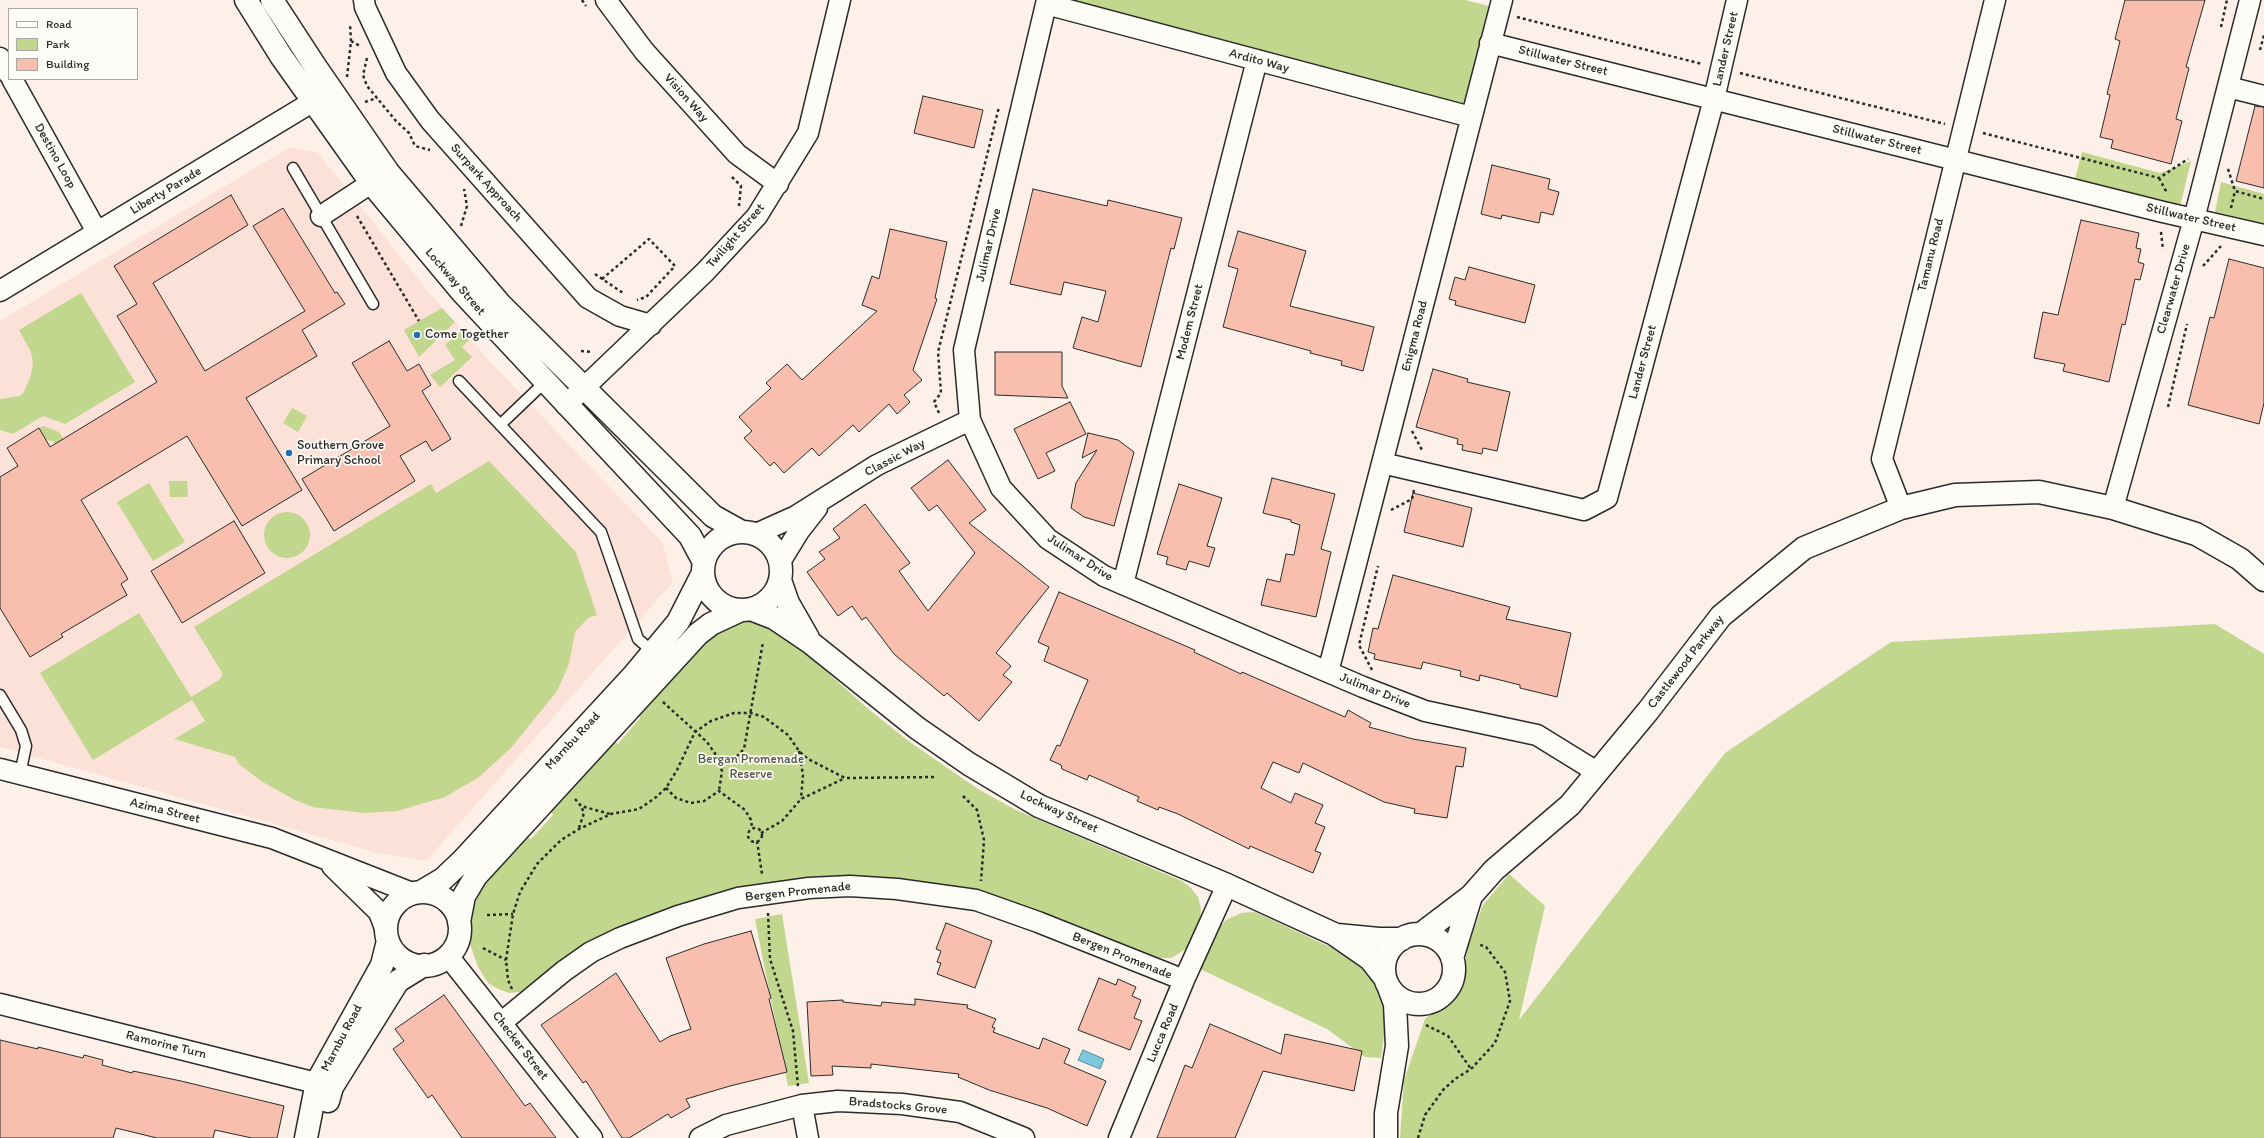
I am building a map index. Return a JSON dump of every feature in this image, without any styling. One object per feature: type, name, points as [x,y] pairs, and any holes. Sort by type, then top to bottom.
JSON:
[{"type":"street","name":"Lockway Street","points":[[246,0],[313,102],[380,178],[500,304],[713,516],[748,533]]},
{"type":"street","name":"Lockway Street","points":[[272,0],[339,87],[380,178],[462,292],[690,536],[704,567]]},
{"type":"street","name":"Surpark Approach","points":[[364,0],[365,7],[396,72],[430,120],[588,298],[620,316],[651,325]]},
{"type":"street","name":"Vision Way","points":[[606,0],[644,51],[737,154],[778,184]]},
{"type":"street","name":"Twilight Street","points":[[566,405],[651,325],[753,220],[778,184],[808,133],[840,0]]},
{"type":"street","name":"Enigma Road","points":[[1328,672],[1502,0]]},
{"type":"street","name":"Lander Street","points":[[1382,463],[1584,510],[1607,498],[1714,99],[1737,0]]},
{"type":"street","name":"Tamanu Road","points":[[1901,508],[1882,459],[1954,160],[1995,0]]},
{"type":"street","name":"Clearwater Drive","points":[[2113,508],[2194,219],[2250,0]]},
{"type":"street","name":"Ardito Way","points":[[1046,2],[1471,118]]},
{"type":"street","name":"Julimar Drive","points":[[1046,2],[964,350],[970,420],[1001,488],[1048,539],[1104,576],[1328,672],[1425,711],[1536,735],[1597,772]]},
{"type":"street","name":"Stillwater Street","points":[[1490,43],[1954,160],[2264,236]]},
{"type":"street","points":[[0,58],[8,72]]},
{"type":"street","name":"Modem Street","points":[[1123,584],[1257,60]]},
{"type":"street","name":"Destino Loop","points":[[13,80],[97,232]]},
{"type":"street","name":"Liberty Parade","points":[[0,291],[339,87]]},
{"type":"street","points":[[2228,87],[2264,96]]},
{"type":"street","points":[[321,216],[380,178]]},
{"type":"street","name":"Classic Way","points":[[748,533],[790,519],[823,500],[877,465],[970,420]]},
{"type":"street","name":"Castlewood Parkway","points":[[1411,937],[1471,896],[1494,870],[1570,805],[1648,711],[1721,616],[1804,548],[1901,508],[1955,495],[2039,492],[2113,508],[2196,534],[2240,559],[2264,580]]},
{"type":"street","name":"Classic Way","points":[[780,571],[799,531],[823,500]]},
{"type":"street","points":[[748,533],[771,545],[780,571],[769,599],[746,609],[722,604],[714,598],[705,582],[704,567],[707,552],[721,538],[748,533]]},
{"type":"street","name":"Marnbu Road","points":[[416,892],[443,879],[463,860],[653,652],[678,622],[704,567]]},
{"type":"street","name":"Lockway Street","points":[[780,571],[788,604],[811,643]]},
{"type":"street","name":"Lockway Street","points":[[746,609],[774,618],[811,643],[917,728],[969,764],[1039,806],[1227,885],[1334,934],[1370,959],[1386,981]]},
{"type":"street","name":"Marnbu Road","points":[[459,922],[464,896],[476,876],[698,634],[711,624],[746,609]]},
{"type":"street","name":"Azima Street","points":[[0,769],[272,838],[327,860],[416,892]]},
{"type":"street","points":[[327,860],[379,912],[387,936],[394,951],[402,959],[413,964],[424,965],[433,964],[448,956],[457,940],[459,922],[450,903],[432,893],[416,892],[401,899],[393,907],[387,919],[387,936]]},
{"type":"street","name":"Lucca Road","points":[[1119,1138],[1184,980],[1227,885]]},
{"type":"street","name":"Bergen Promenade","points":[[502,1022],[564,971],[591,952],[620,938],[678,916],[738,898],[809,888],[850,886],[897,888],[976,900],[1038,922],[1184,980]]},
{"type":"street","name":"Castlewood Parkway","points":[[1452,958],[1471,896]]},
{"type":"street","name":"Lockway Street","points":[[1334,934],[1379,939],[1411,937]]},
{"type":"street","name":"Marnbu Road","points":[[306,1138],[324,1085],[382,965],[387,936]]},
{"type":"street","points":[[1386,981],[1394,993],[1403,1000],[1414,1004],[1425,1004],[1437,1000],[1446,992],[1453,976],[1452,958],[1440,941],[1411,937],[1394,944],[1385,960],[1386,981],[1395,1004],[1397,1046],[1386,1113],[1386,1138]]},
{"type":"street","name":"Checker Street","points":[[448,956],[502,1022],[592,1138]]},
{"type":"street","name":"Marnbu Road","points":[[320,1138],[324,1085],[398,981],[424,965]]},
{"type":"street","name":"Ramorine Turn","points":[[0,1004],[324,1085]]},
{"type":"street","points":[[1397,1046],[1425,1004]]},
{"type":"street","points":[[800,1096],[808,1138]]},
{"type":"street","name":"Bradstocks Grove","points":[[700,1138],[726,1125],[800,1096],[838,1101],[902,1104],[953,1111],[968,1115],[1024,1138]]},
{"type":"lane","points":[[293,168],[373,304]]},
{"type":"lane","points":[[459,381],[601,532],[626,600],[638,639],[653,652]]},
{"type":"lane","points":[[500,425],[545,382]]},
{"type":"lane","points":[[0,695],[21,730],[26,746],[20,774]]},
{"type":"path","points":[[582,0],[590,12]]},
{"type":"path","points":[[1510,48],[1519,12]]},
{"type":"path","points":[[339,87],[351,41],[349,17]]},
{"type":"path","points":[[1517,17],[2159,178],[2167,192],[2160,236],[2164,252]]},
{"type":"path","points":[[361,103],[378,98]]},
{"type":"path","points":[[2159,178],[2192,156],[2210,159],[2227,165],[2235,191],[2222,244],[2199,270]]},
{"type":"path","points":[[731,175],[741,186],[738,211],[753,220]]},
{"type":"path","points":[[2235,191],[2264,199]]},
{"type":"path","points":[[355,213],[419,321]]},
{"type":"path","points":[[602,279],[649,239],[675,266],[646,297],[635,301]]},
{"type":"path","points":[[2168,407],[2187,323]]},
{"type":"path","points":[[1389,517],[1391,510],[1412,499],[1423,451],[1412,433],[1414,425]]},
{"type":"path","points":[[1379,562],[1359,645],[1372,670],[1380,673]]},
{"type":"path","points":[[721,765],[734,759],[744,749],[754,700],[763,642]]},
{"type":"path","points":[[662,701],[707,742],[721,765],[719,791]]},
{"type":"path","points":[[512,989],[508,980],[506,960],[513,914],[520,892],[537,864],[561,840],[578,829],[611,814],[623,813],[647,804],[666,788],[678,770],[695,732],[723,715],[751,713],[764,717],[773,722],[788,735],[799,751],[820,766],[845,778]]},
{"type":"path","points":[[799,751],[803,776],[801,799]]},
{"type":"path","points":[[761,833],[782,821],[801,799],[833,782],[845,778],[934,777]]},
{"type":"path","points":[[666,788],[676,798],[692,803],[704,801],[719,791]]},
{"type":"path","points":[[719,791],[745,810],[751,820],[752,828],[748,833],[748,838],[752,841],[756,841]]},
{"type":"path","points":[[963,796],[977,810],[984,840],[981,883]]},
{"type":"path","points":[[574,799],[581,806],[584,814],[578,829]]},
{"type":"path","points":[[581,806],[611,814]]},
{"type":"path","points":[[752,828],[759,829],[761,833],[760,839],[756,841]]},
{"type":"path","points":[[756,841],[760,863]]},
{"type":"path","points":[[768,913],[770,959],[793,1031],[800,1096]]},
{"type":"path","points":[[487,915],[513,914]]},
{"type":"path","points":[[1418,1138],[1425,1115],[1443,1090],[1455,1079],[1471,1069],[1494,1043],[1510,1001],[1505,972],[1486,947],[1473,942]]},
{"type":"path","points":[[483,948],[506,960]]},
{"type":"path","points":[[1426,1025],[1448,1036],[1471,1069]]},
{"type":"shaded area","name":"Southern Grove Primary School","points":[[290,147],[318,153],[430,294],[493,365],[662,542],[673,582],[426,861],[378,853],[0,747],[0,321]]},
{"type":"green space","points":[[1053,0],[1465,0],[1489,6],[1464,105]]},
{"type":"green space","points":[[2082,152],[2160,173],[2191,161],[2180,207],[2074,182]]},
{"type":"green space","points":[[2221,182],[2264,194],[2264,224],[2215,212]]},
{"type":"green space","points":[[81,293],[135,382],[65,424],[43,416],[13,434],[0,430],[0,399],[20,396],[24,392],[31,375],[33,363],[31,352],[19,330]]},
{"type":"green space","points":[[442,308],[455,322],[419,357],[404,330]]},
{"type":"green space","points":[[463,329],[471,338],[462,347],[472,357],[440,387],[430,375],[455,360],[445,345]]},
{"type":"green space","points":[[292,408],[307,416],[298,432],[283,423]]},
{"type":"green space","points":[[43,426],[59,432],[76,458],[63,454],[53,441],[46,440],[39,428]]},
{"type":"green space","points":[[489,461],[576,552],[597,615],[588,618],[575,632],[569,664],[557,691],[511,748],[479,777],[445,797],[397,811],[364,813],[313,807],[295,800],[261,781],[239,764],[235,757],[174,739],[205,721],[192,700],[93,760],[40,673],[139,613],[191,697],[219,680],[223,674],[194,627],[431,484],[436,493]]},
{"type":"green space","points":[[169,481],[187,481],[188,497],[170,497]]},
{"type":"green space","points":[[149,483],[185,542],[153,561],[117,502]]},
{"type":"green space","points":[[287,512],[300,516],[306,522],[310,535],[306,548],[300,554],[287,558],[274,554],[268,548],[264,535],[268,522],[274,516]]},
{"type":"green space","name":"Bergan Promenade Reserve","points":[[744,618],[754,620],[787,636],[866,707],[907,740],[978,789],[1016,810],[1182,881],[1191,888],[1198,897],[1201,909],[1200,919],[1190,946],[1172,958],[1155,958],[982,894],[729,893],[520,992],[509,993],[488,983],[478,967],[468,938],[470,916],[480,892],[501,863],[524,837],[531,839],[553,815],[549,809],[612,740],[618,744],[640,718],[637,713],[713,632]]},
{"type":"green space","points":[[2215,624],[2264,654],[2264,1138],[1400,1138],[1404,1080],[1425,1019],[1455,991],[1465,969],[1467,948],[1483,905],[1509,874],[1545,906],[1519,1020],[1725,753],[1891,642]]},
{"type":"green space","points":[[1255,912],[1339,951],[1362,965],[1382,987],[1386,1020],[1381,1058],[1365,1057],[1327,1029],[1200,969],[1218,929],[1226,920],[1241,913]]},
{"type":"green space","points":[[782,914],[809,1083],[788,1086],[755,919]]},
{"type":"water","points":[[1083,1050],[1104,1059],[1100,1069],[1078,1060]]},
{"type":"building","points":[[2125,0],[2205,0],[2186,67],[2189,68],[2176,119],[2182,121],[2171,164],[2111,148],[2113,140],[2100,137],[2110,95],[2107,94],[2120,41],[2115,39]]},
{"type":"building","points":[[923,96],[983,110],[974,148],[914,133]]},
{"type":"building","points":[[2255,106],[2264,107],[2264,188],[2236,181]]},
{"type":"building","points":[[1492,165],[1550,179],[1548,189],[1559,192],[1553,215],[1541,212],[1539,223],[1502,215],[1501,219],[1481,214]]},
{"type":"building","points":[[1033,189],[1107,206],[1108,200],[1182,218],[1174,249],[1171,248],[1141,367],[1073,348],[1082,317],[1098,322],[1106,291],[1064,282],[1061,295],[1010,284]]},
{"type":"building","points":[[231,195],[248,225],[153,283],[205,371],[305,311],[253,226],[283,208],[335,293],[337,292],[345,304],[302,330],[317,356],[246,398],[302,490],[242,526],[187,436],[81,500],[128,579],[121,584],[127,595],[61,634],[63,637],[30,657],[0,608],[0,477],[18,466],[7,448],[39,428],[50,447],[157,382],[117,316],[137,304],[114,266]]},
{"type":"building","points":[[2081,220],[2139,233],[2136,248],[2141,249],[2138,262],[2144,264],[2140,280],[2135,279],[2125,325],[2122,324],[2109,382],[2063,371],[2065,364],[2034,358],[2043,312],[2058,315]]},
{"type":"building","points":[[890,229],[947,242],[935,298],[937,299],[913,370],[922,380],[904,395],[910,402],[897,414],[889,404],[859,432],[853,425],[819,456],[812,448],[784,473],[774,462],[770,466],[744,438],[752,431],[739,417],[771,388],[766,383],[787,364],[802,380],[877,311],[862,305],[872,276],[879,279]]},
{"type":"building","points":[[1238,231],[1306,251],[1290,306],[1374,327],[1363,371],[1341,365],[1342,361],[1310,353],[1311,351],[1223,327],[1238,269],[1228,266]]},
{"type":"building","points":[[2229,259],[2264,268],[2264,403],[2259,424],[2188,405],[2210,317],[2214,318]]},
{"type":"building","points":[[1469,267],[1535,285],[1525,323],[1455,305],[1456,301],[1449,299],[1455,277],[1465,280]]},
{"type":"building","points":[[389,341],[407,371],[419,364],[431,385],[422,391],[451,439],[432,451],[426,441],[400,456],[415,481],[334,531],[302,479],[390,426],[352,363]]},
{"type":"building","points":[[995,352],[1062,352],[1062,386],[1068,398],[995,395]]},
{"type":"building","points":[[1433,369],[1468,379],[1467,382],[1510,392],[1497,451],[1483,448],[1482,454],[1462,450],[1463,445],[1457,444],[1458,439],[1416,427]]},
{"type":"building","points":[[1070,402],[1086,434],[1046,453],[1055,471],[1038,479],[1014,429]]},
{"type":"building","points":[[1088,433],[1118,440],[1134,452],[1114,526],[1084,517],[1071,508],[1076,483],[1097,450],[1082,458]]},
{"type":"building","points":[[948,460],[986,510],[969,523],[1049,587],[996,653],[1011,666],[1003,675],[1012,682],[979,721],[947,693],[944,696],[894,654],[866,617],[862,620],[852,606],[838,616],[807,572],[825,559],[819,552],[840,538],[833,529],[865,504],[910,563],[899,571],[928,611],[975,553],[937,505],[929,511],[911,488]]},
{"type":"building","points":[[1272,478],[1335,494],[1321,549],[1331,552],[1316,617],[1261,605],[1267,579],[1280,582],[1286,554],[1294,555],[1300,525],[1291,522],[1291,520],[1263,513]]},
{"type":"building","points":[[1179,484],[1222,498],[1207,546],[1215,548],[1209,567],[1189,561],[1186,570],[1166,564],[1168,557],[1157,554]]},
{"type":"building","points":[[1413,493],[1472,508],[1463,547],[1404,532]]},
{"type":"building","points":[[234,521],[265,573],[182,623],[151,571]]},
{"type":"building","points":[[1393,575],[1510,607],[1506,619],[1571,633],[1557,697],[1520,688],[1520,685],[1480,675],[1479,681],[1460,676],[1461,671],[1423,662],[1421,669],[1374,659],[1375,654],[1368,652],[1373,628],[1378,629]]},
{"type":"building","points":[[1059,592],[1195,650],[1194,652],[1241,674],[1242,672],[1345,717],[1348,710],[1371,723],[1369,727],[1413,739],[1466,748],[1463,767],[1456,766],[1447,818],[1414,813],[1415,809],[1384,802],[1303,763],[1299,773],[1273,762],[1261,788],[1291,803],[1295,793],[1323,805],[1315,823],[1325,827],[1315,851],[1321,853],[1313,873],[1250,846],[1249,849],[1178,814],[1159,807],[1158,810],[1137,801],[1139,797],[1089,775],[1087,780],[1062,769],[1061,765],[1050,760],[1057,745],[1060,746],[1088,680],[1044,661],[1049,647],[1038,642]]},
{"type":"building","points":[[946,923],[992,941],[975,988],[937,974],[941,963],[937,962],[941,951],[936,949]]},
{"type":"building","points":[[751,931],[771,998],[769,999],[787,1072],[686,1099],[690,1107],[671,1118],[668,1114],[629,1138],[622,1138],[586,1081],[583,1083],[541,1025],[616,973],[660,1042],[670,1036],[691,1029],[666,958],[704,944]]},
{"type":"building","points":[[1099,978],[1116,985],[1118,979],[1136,987],[1132,996],[1141,1000],[1134,1018],[1142,1021],[1130,1050],[1078,1030]]},
{"type":"building","points":[[444,995],[525,1106],[530,1103],[556,1138],[462,1138],[432,1095],[428,1098],[393,1049],[404,1041],[395,1029]]},
{"type":"building","points":[[915,999],[968,1005],[967,1008],[996,1019],[992,1027],[995,1028],[993,1032],[1039,1049],[1043,1038],[1070,1049],[1064,1063],[1106,1081],[1087,1126],[1047,1108],[989,1090],[958,1077],[959,1074],[871,1064],[871,1068],[832,1066],[833,1075],[811,1076],[807,1002],[843,1000],[843,1002],[881,1006],[882,1002],[915,1005]]},
{"type":"building","points":[[1210,1024],[1281,1054],[1285,1034],[1362,1051],[1354,1091],[1263,1071],[1235,1138],[1157,1138],[1185,1065],[1192,1068]]},
{"type":"building","points":[[0,1040],[38,1049],[38,1047],[83,1058],[84,1055],[103,1060],[102,1065],[132,1073],[133,1071],[181,1081],[284,1106],[277,1138],[252,1138],[215,1130],[213,1138],[157,1138],[116,1128],[113,1138],[0,1138]]},
{"type":"place","name":"Come Together","points":[[417,335]]},
{"type":"place","name":"Southern Grove Primary School","points":[[289,453]]}]
